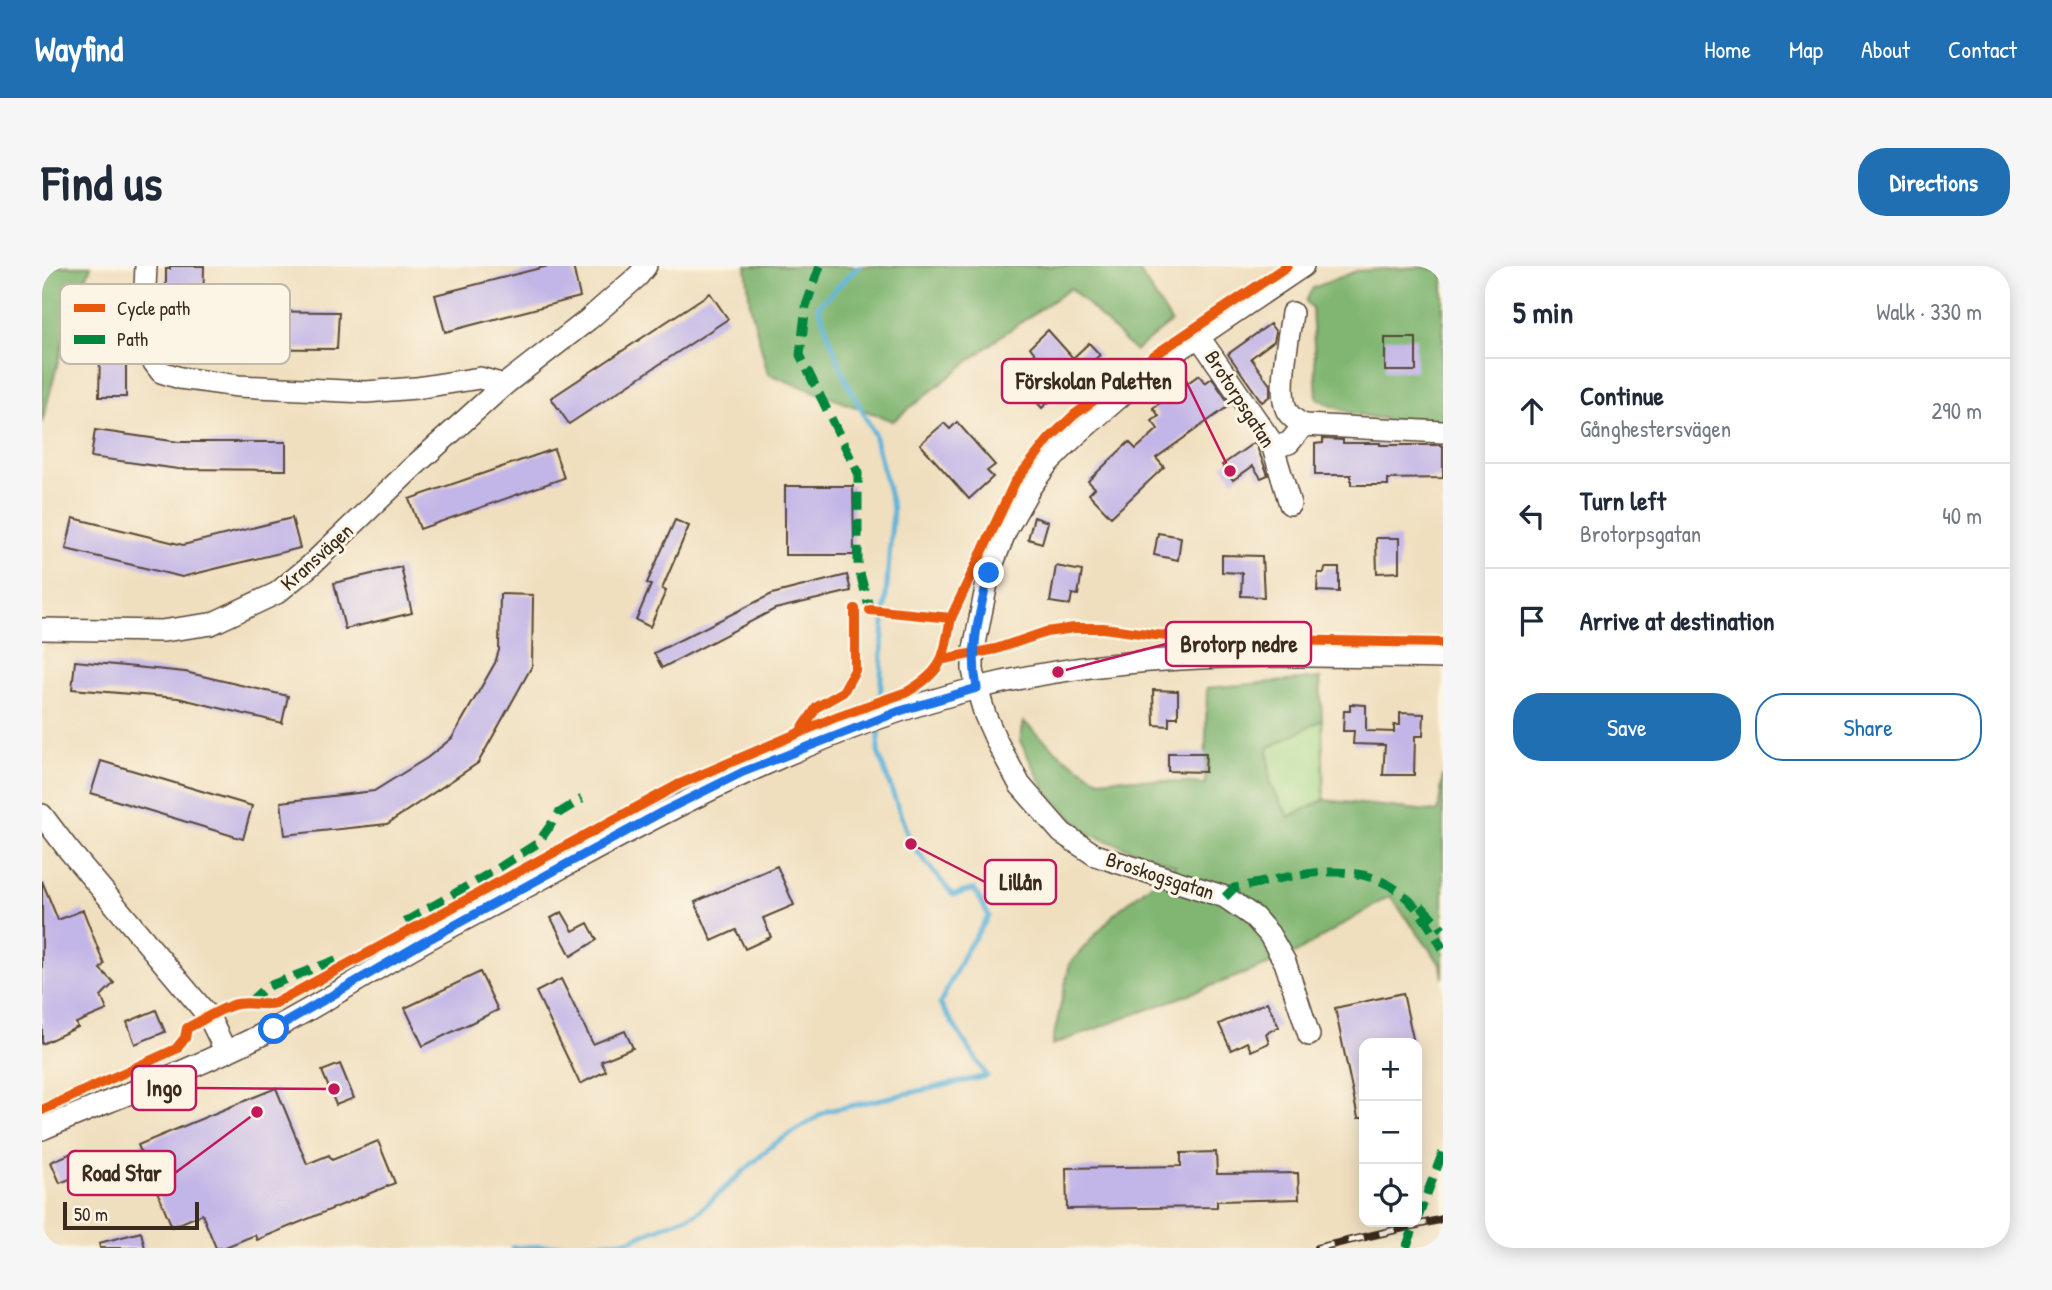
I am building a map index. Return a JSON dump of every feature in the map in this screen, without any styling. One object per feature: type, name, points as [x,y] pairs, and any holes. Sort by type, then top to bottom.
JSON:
[{"type":"street","points":[[145,284],[146,266]]},
{"type":"street","name":"Kransvägen","points":[[42,629],[162,631],[211,624],[277,593],[312,565],[413,467],[504,385],[589,319],[646,266]]},
{"type":"street","name":"Brotorpsgatan","points":[[977,688],[973,654],[989,573],[1006,530],[1031,486],[1048,463],[1155,366],[1303,266]]},
{"type":"street","points":[[1292,313],[1283,391],[1287,411],[1296,421],[1304,425],[1443,432]]},
{"type":"street","name":"Brotorpsgatan","points":[[1199,337],[1274,447],[1290,504]]},
{"type":"street","points":[[155,364],[161,372],[180,379],[238,386],[366,392],[416,388],[480,378],[504,385]]},
{"type":"street","points":[[1274,447],[1289,443],[1304,425]]},
{"type":"street","points":[[42,1129],[226,1052],[274,1029],[424,942],[662,812],[743,772],[900,711],[977,688],[1058,672],[1166,660],[1302,655],[1443,658]]},
{"type":"street","name":"Broskogsgatan","points":[[977,688],[993,733],[1020,785],[1062,833],[1095,855],[1225,897],[1254,917],[1269,934],[1285,962],[1308,1035]]},
{"type":"street","points":[[42,815],[209,1017],[226,1052]]},
{"type":"green space","points":[[42,266],[91,266],[84,284],[60,284],[60,354],[42,423]]},
{"type":"green space","points":[[746,266],[1136,266],[1171,322],[1135,351],[1071,288],[1001,336],[893,421],[768,374],[750,304]]},
{"type":"green space","points":[[1420,267],[1443,270],[1443,425],[1361,415],[1331,406],[1317,398],[1312,308],[1306,301],[1313,288],[1356,271]]},
{"type":"green space","points":[[1320,678],[1322,720],[1268,748],[1270,784],[1289,817],[1324,800],[1438,812],[1443,775],[1443,978],[1441,965],[1390,896],[1289,957],[1052,1045],[1070,963],[1115,913],[1175,865],[1088,834],[1046,791],[1020,741],[1024,722],[1061,755],[1099,780],[1120,778],[1205,784],[1207,688]]},
{"type":"green space","points":[[1322,720],[1324,800],[1289,817],[1270,784],[1268,748]]},
{"type":"building","points":[[170,266],[204,266],[204,284],[166,284],[166,269],[170,269]]},
{"type":"building","points":[[548,266],[573,266],[580,297],[445,332],[435,295]]},
{"type":"building","points":[[710,293],[728,319],[569,424],[551,398]]},
{"type":"building","points":[[290,312],[339,312],[337,349],[290,349]]},
{"type":"building","points":[[1270,324],[1276,332],[1274,341],[1251,358],[1270,385],[1270,396],[1262,402],[1228,354]]},
{"type":"building","points":[[1048,330],[1073,358],[1089,343],[1100,355],[1083,369],[1087,375],[1077,384],[1073,380],[1042,408],[1020,383],[1042,363],[1030,347]]},
{"type":"building","points":[[1385,338],[1416,338],[1416,371],[1385,371]]},
{"type":"building","points":[[100,364],[126,364],[126,397],[99,397]]},
{"type":"building","points":[[1199,375],[1205,383],[1212,378],[1230,405],[1156,458],[1164,467],[1111,517],[1089,494],[1095,488],[1088,481],[1129,442],[1136,449],[1158,429],[1152,421],[1159,416],[1153,408]]},
{"type":"building","points":[[957,422],[995,465],[987,471],[993,477],[969,499],[920,444],[944,423],[950,429]]},
{"type":"building","points":[[95,430],[179,442],[286,442],[286,470],[178,469],[91,457]]},
{"type":"building","points":[[1323,439],[1380,445],[1440,445],[1443,446],[1443,478],[1388,479],[1388,485],[1351,485],[1351,475],[1315,475],[1315,444],[1323,443]]},
{"type":"building","points":[[1255,442],[1268,475],[1261,478],[1253,466],[1233,480],[1222,465]]},
{"type":"building","points":[[554,449],[564,478],[420,529],[409,499]]},
{"type":"building","points":[[785,486],[853,486],[854,555],[785,555]]},
{"type":"building","points":[[1034,517],[1048,522],[1042,543],[1028,539]]},
{"type":"building","points":[[73,518],[183,545],[292,518],[300,548],[182,577],[66,549]]},
{"type":"building","points":[[675,520],[689,526],[662,589],[666,591],[650,627],[636,620],[651,585],[647,583]]},
{"type":"building","points":[[1158,533],[1181,537],[1178,560],[1154,555]]},
{"type":"building","points":[[1376,538],[1399,538],[1399,572],[1377,573]]},
{"type":"building","points":[[1222,555],[1262,556],[1264,597],[1241,596],[1242,573],[1222,572]]},
{"type":"building","points":[[1056,566],[1082,571],[1078,595],[1072,594],[1070,605],[1050,602]]},
{"type":"building","points":[[401,567],[412,613],[345,629],[334,583]]},
{"type":"building","points":[[1325,568],[1339,568],[1339,592],[1317,591],[1318,573],[1324,573]]},
{"type":"building","points":[[847,575],[851,591],[775,609],[662,668],[654,653],[772,594]]},
{"type":"building","points":[[500,594],[533,595],[532,666],[478,763],[387,824],[285,835],[281,802],[374,791],[427,758],[452,738],[495,663],[499,650]]},
{"type":"building","points":[[75,661],[185,672],[288,696],[282,723],[178,698],[72,689]]},
{"type":"building","points":[[1153,690],[1178,691],[1178,717],[1169,717],[1169,726],[1154,725]]},
{"type":"building","points":[[1350,704],[1366,705],[1366,731],[1394,732],[1394,725],[1400,725],[1400,713],[1424,714],[1423,736],[1415,736],[1414,775],[1383,775],[1385,745],[1353,744],[1354,731],[1343,731],[1344,711],[1350,711]]},
{"type":"building","points":[[1168,753],[1206,753],[1205,772],[1168,771]]},
{"type":"building","points":[[101,761],[252,806],[243,839],[91,793]]},
{"type":"building","points":[[777,866],[794,905],[763,918],[771,937],[745,949],[736,930],[712,941],[695,902]]},
{"type":"building","points":[[42,881],[58,920],[83,910],[104,964],[100,969],[114,983],[101,996],[107,1010],[76,1023],[78,1027],[42,1044]]},
{"type":"building","points":[[562,912],[573,931],[588,923],[597,940],[571,956],[551,918]]},
{"type":"building","points":[[480,972],[498,1010],[423,1046],[405,1008]]},
{"type":"building","points":[[561,979],[593,1044],[625,1031],[633,1048],[601,1061],[606,1071],[580,1084],[536,992]]},
{"type":"building","points":[[1403,993],[1413,1038],[1359,1038],[1359,1118],[1358,1118],[1335,1008]]},
{"type":"building","points":[[1267,1002],[1279,1027],[1266,1033],[1269,1043],[1251,1051],[1247,1042],[1231,1050],[1219,1024]]},
{"type":"building","points":[[156,1010],[165,1032],[135,1044],[127,1022]]},
{"type":"building","points":[[340,1064],[354,1098],[336,1105],[322,1071]]},
{"type":"building","points":[[276,1088],[307,1164],[329,1155],[332,1160],[378,1141],[395,1183],[257,1240],[255,1235],[223,1248],[216,1248],[202,1214],[172,1227],[138,1145]]},
{"type":"building","points":[[76,1151],[85,1173],[60,1183],[51,1162]]},
{"type":"building","points":[[1216,1152],[1217,1174],[1298,1173],[1299,1199],[1217,1201],[1217,1207],[1067,1209],[1066,1168],[1181,1166],[1181,1153]]},
{"type":"building","points":[[141,1232],[145,1248],[100,1248],[99,1243]]},
{"type":"waterway","points":[[859,266],[818,306],[844,376],[874,434],[893,509],[882,647],[880,713]]},
{"type":"waterway","points":[[512,1248],[627,1241],[697,1213],[774,1144],[827,1111],[987,1076],[940,1004],[965,952],[989,916],[974,889],[953,895],[911,844],[878,752],[879,723]]},
{"type":"railway","points":[[1317,1248],[1443,1219]]},
{"type":"marked path","points":[[820,266],[806,306],[800,355],[858,473],[858,566],[870,610],[877,610]]},
{"type":"marked path","points":[[405,922],[538,843],[559,813],[582,799]]},
{"type":"marked path","points":[[1225,897],[1234,888],[1298,875],[1320,872],[1362,875],[1382,881],[1408,899],[1425,919],[1443,949]]},
{"type":"marked path","points":[[1421,906],[1443,929]]},
{"type":"marked path","points":[[248,1003],[266,987],[338,959]]},
{"type":"marked path","points":[[1422,1207],[1443,1152]]},
{"type":"marked path","points":[[1406,1248],[1414,1227]]},
{"type":"cycle path","points":[[951,618],[1015,482],[1049,439],[1074,415],[1152,357],[1287,266]]},
{"type":"cycle path","points":[[800,732],[817,707],[843,692],[855,670],[855,609]]},
{"type":"cycle path","points":[[42,1110],[176,1049],[185,1038],[187,1028],[221,1010],[239,1004],[276,1003],[680,784],[836,717],[907,692],[936,669],[944,653],[951,618],[870,610]]},
{"type":"cycle path","points":[[944,659],[996,649],[1046,632],[1074,628],[1103,628],[1215,639],[1443,643]]},
{"type":"place","name":"Förskolan Paletten","points":[[1230,471]]},
{"type":"place","name":"Brotorp nedre","points":[[1058,672]]},
{"type":"place","name":"Lillån","points":[[911,844]]},
{"type":"place","name":"Ingo","points":[[334,1089]]},
{"type":"place","name":"Road Star","points":[[257,1112]]},
{"type":"route","points":[[274,1029],[424,942],[662,812],[743,772],[900,711],[977,688],[973,654],[989,573]]}]
